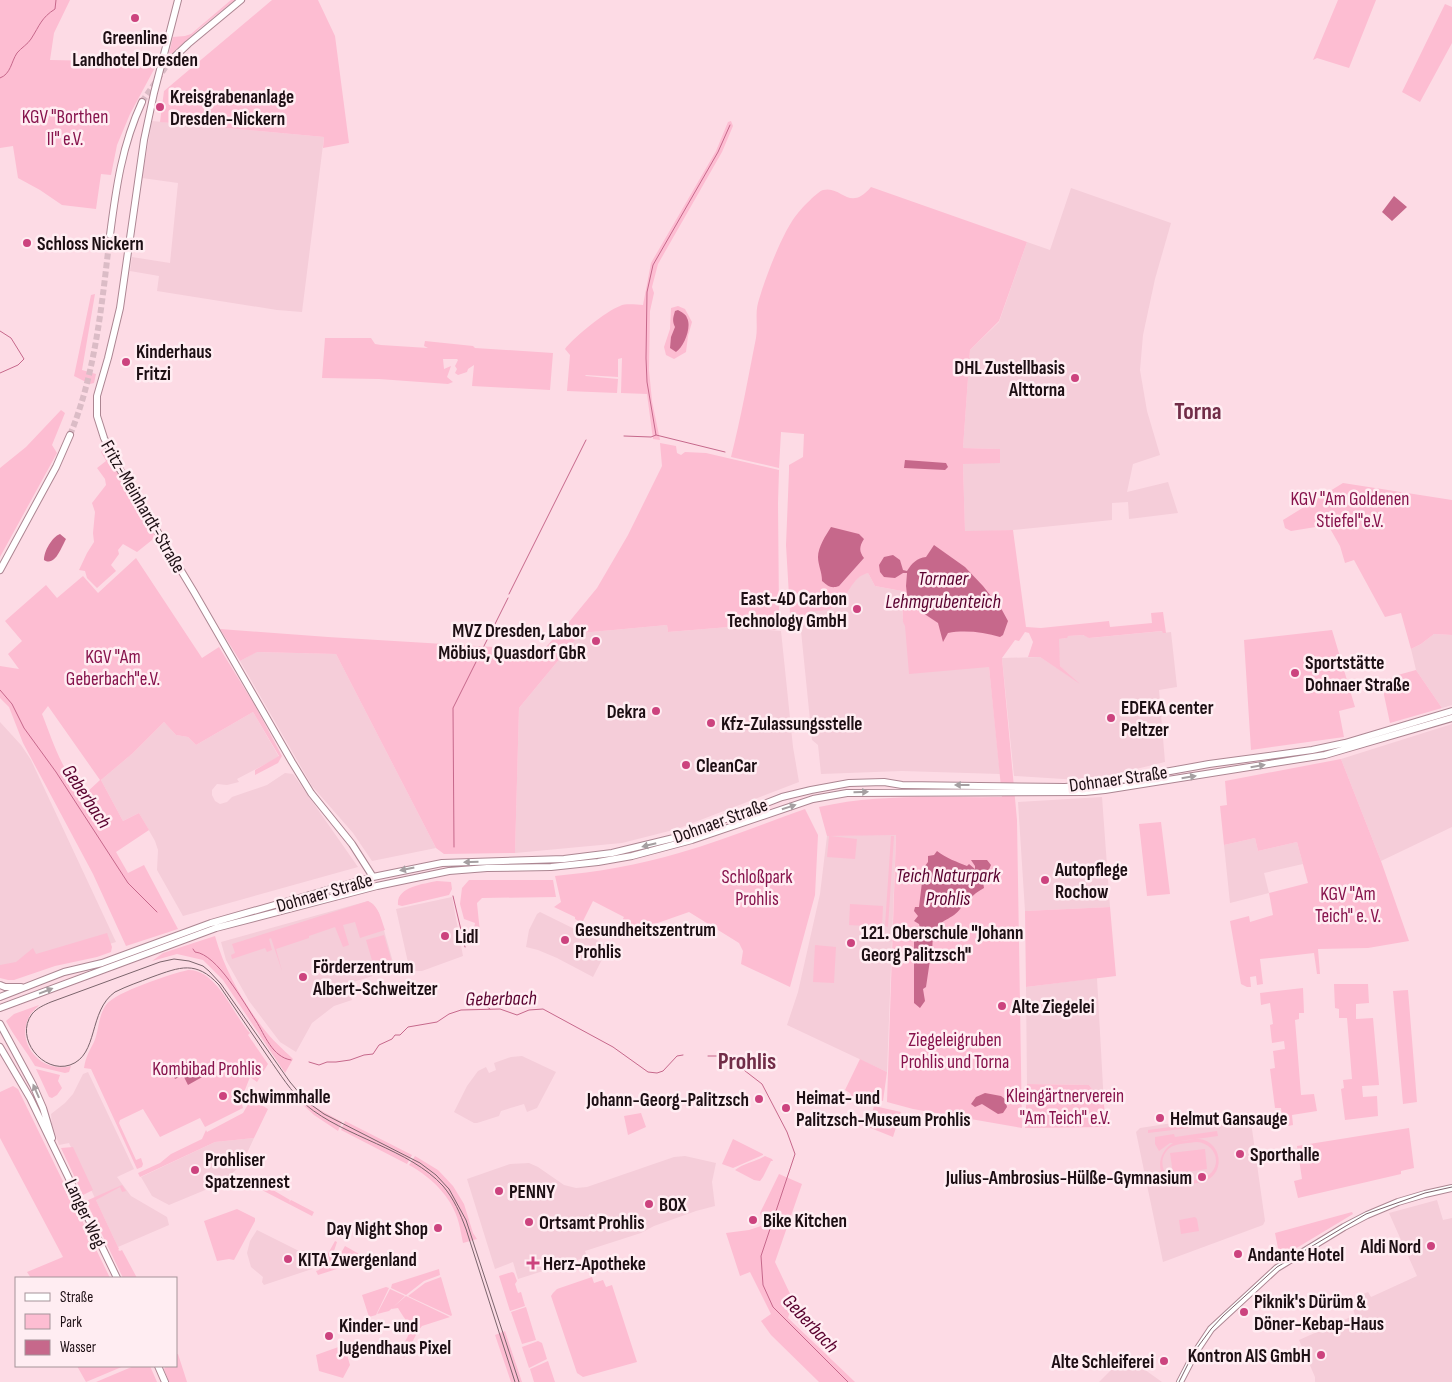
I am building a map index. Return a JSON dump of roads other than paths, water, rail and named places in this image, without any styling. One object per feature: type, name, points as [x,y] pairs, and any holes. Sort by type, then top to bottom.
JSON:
[{"type":"main road","name":"Fritz-Meinhardt-Straße","points":[[178,0],[144,140],[120,308],[97,396],[97,416],[104,438],[119,468],[194,592],[311,794],[352,844],[373,877]]},
{"type":"main road","points":[[169,62],[241,0]]},
{"type":"main road","points":[[110,235],[120,163],[133,121],[142,102]]},
{"type":"main road","points":[[0,570],[56,467],[70,435]]},
{"type":"main road","name":"Dohnaer Straße","points":[[0,997],[64,972],[102,963],[211,924],[373,877],[442,863],[564,859],[612,853],[689,834],[782,798],[811,790],[843,784],[884,782],[902,785],[1082,786],[1209,764],[1312,750],[1452,711]]},
{"type":"main road","name":"Dohnaer Straße","points":[[0,1008],[216,928],[412,878],[448,871],[551,867],[632,856],[692,840],[813,799],[847,793],[1085,792],[1223,772],[1325,755],[1452,718]]},
{"type":"main road","points":[[0,985],[24,988]]},
{"type":"main road","name":"Langer Weg","points":[[0,1024],[38,1094],[56,1148],[117,1277]]},
{"type":"main road","name":"Langer Weg","points":[[0,1047],[30,1098],[47,1136],[56,1148]]},
{"type":"main road","points":[[1180,1382],[1201,1343],[1217,1323],[1277,1268],[1367,1215],[1416,1196],[1452,1188]]},
{"type":"main road","points":[[158,1367],[165,1382]]},
{"type":"water","points":[[1394,196],[1407,207],[1392,221],[1382,212]]},
{"type":"water","points":[[678,310],[686,317],[689,326],[684,341],[676,352],[670,348],[671,337],[675,327],[673,321],[675,311]]},
{"type":"water","points":[[905,460],[946,463],[948,467],[945,470],[904,468]]},
{"type":"water","name":"Tornaer Lehmgrubenteich","points":[[831,527],[859,534],[864,539],[860,549],[864,558],[839,586],[834,587],[828,586],[822,581],[818,557],[821,545]]},
{"type":"water","points":[[60,534],[66,539],[57,556],[51,561],[44,560],[49,545]]},
{"type":"water","name":"Tornaer Lehmgrubenteich","points":[[934,545],[965,567],[1002,610],[1008,621],[1003,635],[1000,637],[974,632],[954,632],[948,633],[943,642],[938,623],[908,603],[907,573],[903,573],[895,578],[884,577],[880,572],[879,565],[884,557],[893,555],[900,560],[903,570],[907,571],[915,561],[926,557]]},
{"type":"water","name":"Teich Naturpark Prohlis","points":[[937,851],[959,863],[967,866],[969,864],[975,869],[971,860],[987,860],[991,865],[987,874],[988,877],[983,882],[984,888],[972,897],[969,906],[962,906],[956,914],[941,923],[935,930],[932,950],[928,953],[930,960],[926,987],[923,989],[925,1001],[920,1008],[914,1003],[914,938],[921,940],[922,936],[919,924],[914,921],[918,916],[914,911],[915,907],[919,907],[922,882],[917,883],[917,876],[926,874],[927,871],[922,870],[928,862],[928,856],[934,855]]},
{"type":"water","points":[[187,1062],[190,1062],[194,1067],[186,1073],[187,1076],[201,1069],[204,1076],[188,1085],[183,1075],[175,1079],[173,1075]]},
{"type":"water","points":[[985,1093],[1001,1096],[1005,1099],[1007,1107],[1003,1113],[998,1114],[982,1104],[975,1107],[971,1104],[976,1097]]},
{"type":"waterway","name":"Geberbach","points":[[0,78],[6,74],[17,53],[30,41],[44,19],[55,9],[56,0]]},
{"type":"waterway","points":[[624,436],[651,437],[656,435],[647,382],[646,358],[647,292],[653,265],[718,152],[730,125]]},
{"type":"waterway","name":"Geberbach","points":[[0,331],[11,338],[24,359],[18,365],[0,373]]},
{"type":"waterway","points":[[656,435],[725,452]]},
{"type":"waterway","points":[[509,594],[586,440]]},
{"type":"waterway","points":[[454,847],[453,708],[508,598]]},
{"type":"waterway","name":"Geberbach","points":[[0,690],[12,704],[24,728],[56,772],[128,883],[157,912]]},
{"type":"waterway","points":[[453,896],[465,947]]},
{"type":"waterway","name":"Geberbach","points":[[193,949],[212,961],[221,970],[270,1045],[279,1055],[291,1060]]},
{"type":"waterway","name":"Geberbach","points":[[481,1002],[490,1009]]},
{"type":"waterway","name":"Geberbach","points":[[309,1062],[319,1065],[373,1054],[379,1045],[392,1039],[395,1035],[400,1035],[408,1027],[437,1022],[449,1014],[461,1010],[500,1009],[517,1015],[529,1010],[543,1009],[613,1047],[648,1072],[657,1073],[663,1071],[677,1056],[683,1055]]},
{"type":"waterway","name":"Geberbach","points":[[708,1056],[723,1056],[762,1084],[787,1132],[795,1154],[761,1256],[763,1285],[773,1307],[848,1382]]},
{"type":"tunnel","points":[[142,102],[169,62]]},
{"type":"tunnel","points":[[70,435],[79,411],[92,362],[101,311],[110,235]]},
{"type":"tram line","points":[[515,1382],[466,1229],[447,1191],[429,1173],[413,1162],[339,1126],[306,1105],[286,1083],[219,985],[211,977],[195,969],[179,969],[152,977],[115,992],[101,1010],[85,1052],[79,1060],[70,1065],[50,1064],[34,1052],[29,1043],[27,1033],[27,1023],[32,1014],[38,1008],[51,1002],[160,962],[174,959],[189,961],[203,966],[221,984],[290,1082],[306,1101],[324,1114],[420,1163],[436,1175],[449,1189],[466,1220],[519,1382]]},
{"type":"tram line","points":[[1179,1382],[1194,1352],[1211,1329],[1277,1267],[1366,1214],[1425,1193],[1452,1187]]},
{"type":"place","name":"Greenline Landhotel Dresden","points":[[135,18]]},
{"type":"place","name":"Kreisgrabenanlage Dresden-Nickern","points":[[160,107]]},
{"type":"place","name":"Schloss Nickern","points":[[27,243]]},
{"type":"place","name":"Kinderhaus Fritzi","points":[[126,362]]},
{"type":"place","name":"DHL Zustellbasis Alttorna","points":[[1075,378]]},
{"type":"place","name":"East-4D Carbon Technology GmbH","points":[[857,609]]},
{"type":"place","name":"MVZ Dresden, Labor Möbius, Quasdorf GbR","points":[[596,641]]},
{"type":"place","name":"Sportstätte Dohnaer Straße","points":[[1295,673]]},
{"type":"place","name":"Dekra","points":[[656,711]]},
{"type":"place","name":"EDEKA center Peltzer","points":[[1111,718]]},
{"type":"place","name":"Kfz-Zulassungsstelle","points":[[711,723]]},
{"type":"place","name":"CleanCar","points":[[686,765]]},
{"type":"place","name":"Autopflege Rochow","points":[[1045,880]]},
{"type":"place","name":"Lidl","points":[[445,936]]},
{"type":"place","name":"Gesundheitszentrum Prohlis","points":[[565,940]]},
{"type":"place","name":"121. Oberschule \"Johann Georg Palitzsch\"","points":[[851,943]]},
{"type":"place","name":"Förderzentrum Albert-Schweitzer","points":[[303,977]]},
{"type":"place","name":"Alte Ziegelei","points":[[1002,1006]]},
{"type":"place","name":"Schwimmhalle","points":[[223,1096]]},
{"type":"place","name":"Johann-Georg-Palitzsch","points":[[759,1099]]},
{"type":"place","name":"Heimat- und Palitzsch-Museum Prohlis","points":[[786,1108]]},
{"type":"place","name":"Helmut Gansauge","points":[[1160,1118]]},
{"type":"place","name":"Sporthalle","points":[[1240,1154]]},
{"type":"place","name":"Prohliser Spatzennest","points":[[195,1170]]},
{"type":"place","name":"Julius-Ambrosius-Hülße-Gymnasium","points":[[1202,1177]]},
{"type":"place","name":"PENNY","points":[[499,1191]]},
{"type":"place","name":"BOX","points":[[649,1204]]},
{"type":"place","name":"Bike Kitchen","points":[[753,1220]]},
{"type":"place","name":"Ortsamt Prohlis","points":[[529,1222]]},
{"type":"place","name":"Day Night Shop","points":[[438,1228]]},
{"type":"place","name":"Aldi Nord","points":[[1431,1246]]},
{"type":"place","name":"Andante Hotel","points":[[1238,1254]]},
{"type":"place","name":"KITA Zwergenland","points":[[288,1259]]},
{"type":"place","name":"Herz-Apotheke","points":[[533,1263]]},
{"type":"place","name":"Piknik's Dürüm & Döner-Kebap-Haus","points":[[1244,1312]]},
{"type":"place","name":"Kinder- und Jugendhaus Pixel","points":[[329,1336]]},
{"type":"place","name":"Kontron AIS GmbH","points":[[1321,1355]]},
{"type":"place","name":"Alte Schleiferei","points":[[1164,1361]]},
{"type":"district","name":"Torna","points":[[1198,411]]},
{"type":"district","name":"Prohlis","points":[[747,1061]]},
{"type":"park label","name":"KGV \"Borthen II\" e.V.","points":[[65,127]]},
{"type":"park label","name":"KGV \"Am Goldenen Stiefel\"e.V.","points":[[1350,509]]},
{"type":"park label","name":"KGV \"Am Geberbach\"e.V.","points":[[113,667]]},
{"type":"park label","name":"Schloßpark Prohlis","points":[[757,887]]},
{"type":"park label","name":"KGV \"Am Teich\" e. V.","points":[[1348,904]]},
{"type":"park label","name":"Ziegeleigruben Prohlis und Torna","points":[[955,1050]]},
{"type":"park label","name":"Kombibad Prohlis","points":[[207,1068]]},
{"type":"park label","name":"Kleingärtnerverein \"Am Teich\" e.V.","points":[[1065,1106]]}]
